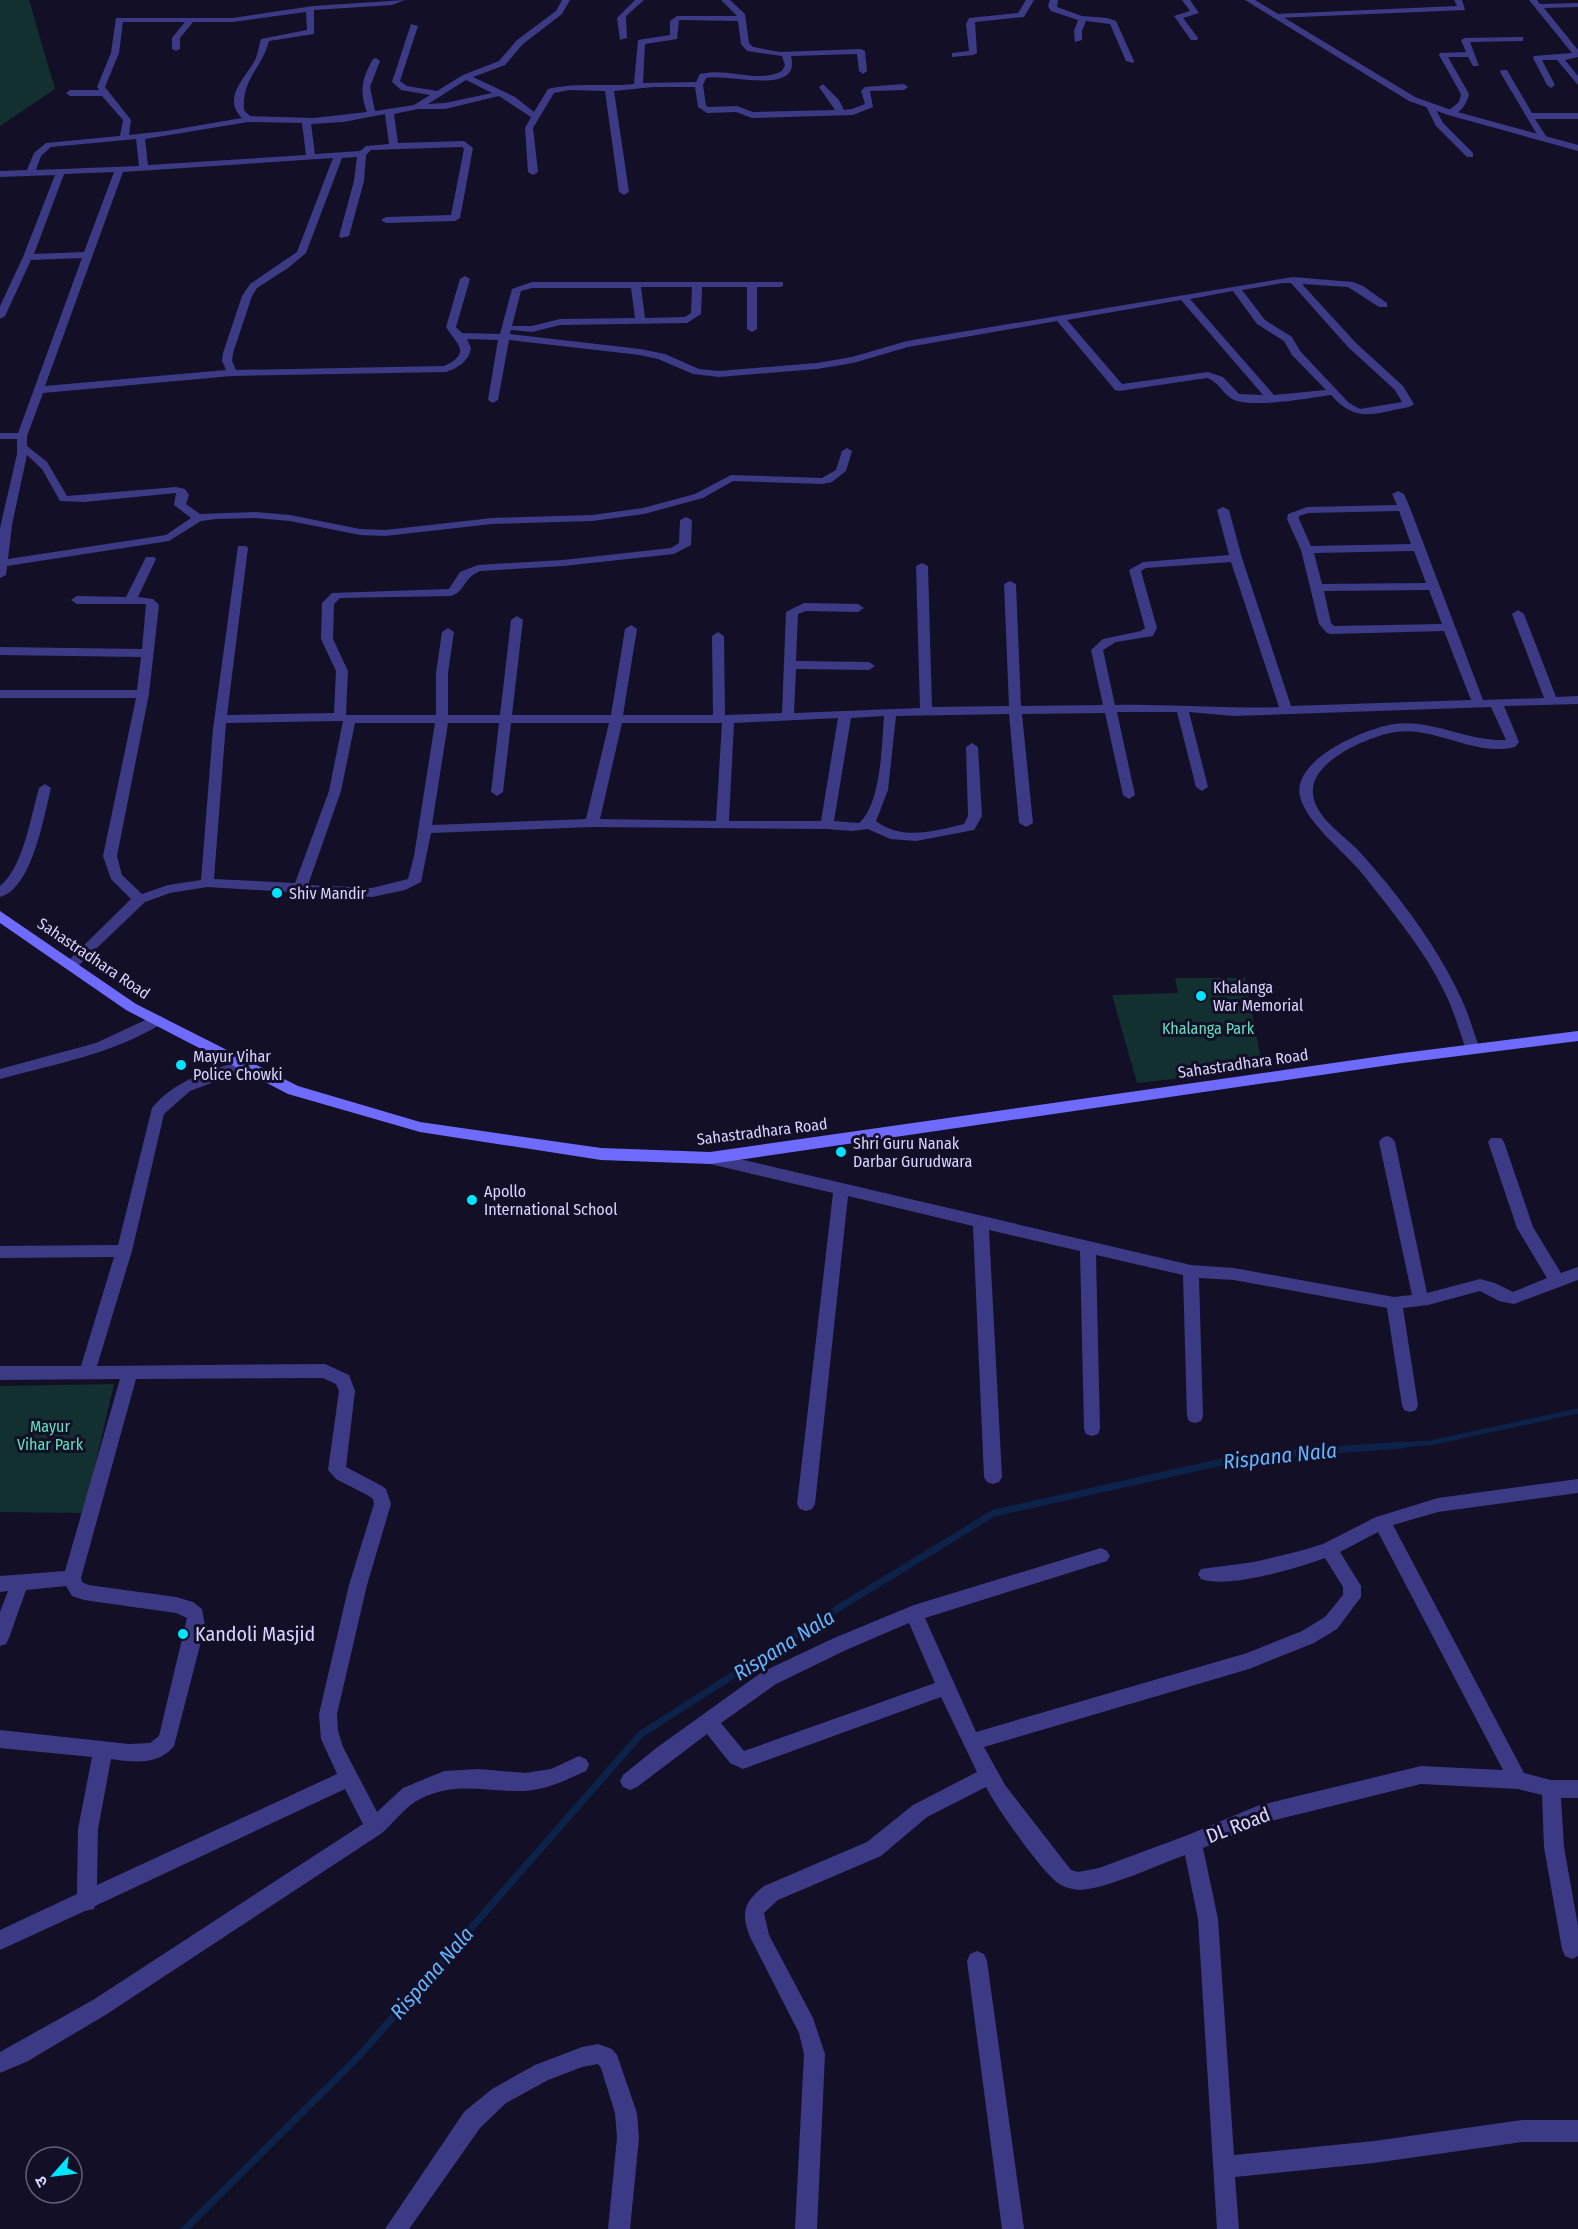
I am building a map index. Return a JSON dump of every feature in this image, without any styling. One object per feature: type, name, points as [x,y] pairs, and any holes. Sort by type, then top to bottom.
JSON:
[{"type":"main road","name":"Sahastradhara Road","points":[[0,916],[131,1007],[293,1090],[420,1127],[601,1154],[710,1158],[1578,1036]]},
{"type":"street","points":[[124,138],[127,120],[103,93],[101,87],[115,52],[119,20],[255,18],[310,9],[401,0]]},
{"type":"street","points":[[417,107],[466,77],[502,63],[520,42],[559,12],[566,0]]},
{"type":"street","points":[[622,38],[621,16],[640,0]]},
{"type":"street","points":[[724,0],[741,14],[745,44],[750,49],[786,54],[861,51],[863,71]]},
{"type":"street","points":[[955,55],[973,53],[971,21],[1021,15],[1030,0]]},
{"type":"street","points":[[1054,0],[1052,6],[1054,9],[1083,18],[1107,20],[1113,23],[1130,61]]},
{"type":"street","points":[[1185,0],[1196,12],[1178,16],[1194,38]]},
{"type":"street","points":[[1250,0],[1403,95],[1452,113],[1578,148]]},
{"type":"street","points":[[1401,0],[1407,10]]},
{"type":"street","points":[[1276,16],[1460,8],[1458,0]]},
{"type":"street","points":[[1536,3],[1578,6]]},
{"type":"street","points":[[1536,3],[1577,54],[1537,58],[1551,86]]},
{"type":"street","points":[[248,120],[240,111],[239,94],[247,74],[260,58],[264,40],[270,37],[311,32],[310,9]]},
{"type":"street","points":[[638,87],[641,42],[674,37],[674,21],[677,18],[743,19]]},
{"type":"street","points":[[1078,40],[1083,18]]},
{"type":"street","points":[[176,49],[176,38],[191,20]]},
{"type":"street","points":[[414,26],[396,82],[404,88],[438,94]]},
{"type":"street","points":[[1476,64],[1465,42],[1467,39],[1520,39]]},
{"type":"street","points":[[786,54],[788,68],[776,77],[754,80],[728,73],[701,77],[699,85],[702,107],[707,110],[737,109],[752,115],[841,113],[868,107],[870,105],[865,91],[868,89],[904,87]]},
{"type":"street","points":[[1452,113],[1463,103],[1466,94],[1443,55],[1471,54]]},
{"type":"street","points":[[1559,57],[1578,82]]},
{"type":"street","points":[[372,114],[364,92],[368,76],[376,61]]},
{"type":"street","points":[[1504,72],[1544,139]]},
{"type":"street","points":[[466,77],[501,93],[536,117]]},
{"type":"street","points":[[533,172],[529,128],[554,90],[580,87],[609,90],[653,84],[699,85]]},
{"type":"street","points":[[823,87],[836,102],[841,113]]},
{"type":"street","points":[[609,90],[624,192]]},
{"type":"street","points":[[70,93],[103,93]]},
{"type":"street","points":[[30,173],[37,155],[49,145],[140,137],[248,120],[343,119],[417,107],[445,106],[501,93]]},
{"type":"street","points":[[1430,106],[1435,119],[1470,155]]},
{"type":"street","points":[[390,111],[394,144],[392,146]]},
{"type":"street","points":[[1529,116],[1578,116]]},
{"type":"street","points":[[306,121],[311,157]]},
{"type":"street","points":[[140,137],[144,169]]},
{"type":"street","points":[[0,174],[144,169],[338,156],[362,154],[369,148],[392,146],[464,144],[469,148],[455,218],[386,220]]},
{"type":"street","points":[[344,236],[359,181],[362,154]]},
{"type":"street","points":[[232,373],[227,361],[228,353],[248,296],[253,286],[301,253],[338,156]]},
{"type":"street","points":[[0,575],[6,525],[22,442],[119,170]]},
{"type":"street","points":[[0,316],[28,257],[60,173]]},
{"type":"street","points":[[28,257],[89,255]]},
{"type":"street","points":[[39,390],[232,373],[446,369],[462,360],[466,350],[464,342],[454,334],[451,327],[465,279]]},
{"type":"street","points":[[505,332],[661,356],[697,372],[719,374],[835,363],[907,344],[1293,280],[1350,284],[1360,288],[1383,305]]},
{"type":"street","points":[[1236,289],[1261,321],[1288,339],[1296,353],[1345,405],[1358,412],[1409,404],[1399,388],[1352,345],[1311,303],[1293,280]]},
{"type":"street","points":[[493,400],[505,332],[517,289],[520,287],[532,285],[780,284]]},
{"type":"street","points":[[459,336],[532,329],[560,322],[691,318],[696,314],[697,285]]},
{"type":"street","points":[[752,285],[752,329]]},
{"type":"street","points":[[636,286],[640,321]]},
{"type":"street","points":[[1183,297],[1271,398]]},
{"type":"street","points":[[1060,318],[1119,388],[1208,375],[1218,379],[1235,396],[1245,399],[1287,398],[1332,392]]},
{"type":"street","points":[[0,436],[22,442],[41,461],[63,499],[176,490],[181,491],[183,495],[180,505],[198,518]]},
{"type":"street","points":[[2,563],[169,538],[198,518],[255,515],[290,518],[371,533],[492,521],[592,518],[644,511],[682,502],[731,478],[822,481],[833,479],[843,471],[847,451]]},
{"type":"street","points":[[1398,494],[1478,703]]},
{"type":"street","points":[[1404,508],[1307,510],[1294,514],[1293,519],[1306,550],[1325,624],[1331,630],[1449,627]]},
{"type":"street","points":[[1223,510],[1236,558],[1286,710]]},
{"type":"street","points":[[300,888],[335,791],[345,718],[342,671],[330,647],[326,628],[328,603],[336,595],[451,592],[455,590],[464,574],[478,568],[562,563],[674,551],[685,545],[686,520]]},
{"type":"street","points":[[1306,550],[1418,547]]},
{"type":"street","points":[[207,883],[221,719],[242,548]]},
{"type":"street","points":[[1129,795],[1098,650],[1100,645],[1149,633],[1151,628],[1135,570],[1153,562],[1236,558]]},
{"type":"street","points":[[131,600],[150,559]]},
{"type":"street","points":[[922,566],[926,711]]},
{"type":"street","points":[[1010,584],[1015,710],[1026,823]]},
{"type":"street","points":[[1317,588],[1433,586]]},
{"type":"street","points":[[77,600],[149,601],[153,605],[143,694],[110,856],[110,866],[115,877],[123,887],[140,899]]},
{"type":"street","points":[[788,715],[792,612],[804,607],[858,608]]},
{"type":"street","points":[[1518,614],[1551,701]]},
{"type":"street","points":[[497,792],[517,620]]},
{"type":"street","points":[[592,823],[616,720],[631,629]]},
{"type":"street","points":[[71,965],[140,899],[168,889],[207,883],[367,893],[399,890],[414,882],[419,871],[442,720],[442,673],[448,632]]},
{"type":"street","points":[[718,636],[723,719],[722,825]]},
{"type":"street","points":[[0,651],[148,653]]},
{"type":"street","points":[[790,665],[869,666]]},
{"type":"street","points":[[0,694],[143,694]]},
{"type":"street","points":[[221,719],[723,719],[926,711],[1182,708],[1233,712],[1478,703],[1577,702]]},
{"type":"street","points":[[1473,1049],[1449,987],[1432,959],[1379,885],[1319,816],[1306,794],[1306,787],[1312,774],[1333,752],[1356,740],[1396,727],[1430,730],[1488,744],[1511,744],[1513,742],[1496,703]]},
{"type":"street","points":[[1182,708],[1202,787]]},
{"type":"street","points":[[425,829],[592,823],[860,826],[868,822],[885,774],[890,712]]},
{"type":"street","points":[[827,825],[845,715]]},
{"type":"street","points":[[868,822],[882,834],[893,836],[918,836],[969,827],[975,816],[972,747]]},
{"type":"street","points":[[0,893],[8,889],[19,874],[45,788]]},
{"type":"street","points":[[0,1074],[119,1041],[156,1020]]},
{"type":"street","points":[[87,1372],[124,1251],[157,1112],[166,1099],[177,1091],[244,1065]]},
{"type":"street","points":[[1496,1142],[1525,1228],[1558,1282]]},
{"type":"street","points":[[1387,1143],[1421,1300]]},
{"type":"street","points":[[710,1158],[1191,1271],[1234,1274],[1394,1304],[1437,1298],[1481,1285],[1509,1299],[1578,1273]]},
{"type":"street","points":[[806,1504],[841,1190]]},
{"type":"street","points":[[981,1221],[993,1477]]},
{"type":"street","points":[[1088,1245],[1092,1429]]},
{"type":"street","points":[[0,1252],[124,1251]]},
{"type":"street","points":[[1191,1271],[1195,1416]]},
{"type":"street","points":[[1394,1304],[1410,1405]]},
{"type":"street","points":[[0,1373],[325,1371],[343,1380],[347,1391],[337,1470],[345,1478],[375,1488],[382,1499],[381,1510],[363,1566],[328,1714],[327,1727],[333,1748],[375,1827]]},
{"type":"street","points":[[0,1739],[151,1754],[162,1748],[166,1740],[190,1649],[196,1615],[187,1608],[176,1605],[80,1592],[75,1590],[72,1578],[130,1372]]},
{"type":"street","points":[[1207,1574],[1239,1573],[1305,1558],[1329,1549],[1382,1522],[1438,1505],[1578,1486]]},
{"type":"street","points":[[1382,1522],[1518,1780]]},
{"type":"street","points":[[971,1742],[1249,1661],[1308,1637],[1331,1623],[1352,1597],[1352,1586],[1329,1549]]},
{"type":"street","points":[[630,1781],[769,1678],[840,1644],[914,1613],[1101,1556]]},
{"type":"street","points":[[0,1584],[72,1578]]},
{"type":"street","points":[[0,1638],[19,1584]]},
{"type":"street","name":"DL Road","points":[[914,1613],[971,1742],[998,1791],[1049,1859],[1065,1877],[1078,1881],[1099,1877],[1192,1843],[1257,1815],[1421,1775],[1518,1780],[1551,1789],[1578,1789]]},
{"type":"street","points":[[708,1721],[737,1757],[743,1760],[946,1687]]},
{"type":"street","points":[[87,1902],[88,1829],[103,1749]]},
{"type":"street","points":[[0,2063],[21,2054],[100,2007],[375,1827],[410,1794],[444,1780],[479,1778],[525,1782],[553,1777],[579,1765]]},
{"type":"street","points":[[806,2229],[805,2203],[816,2062],[811,2037],[781,1980],[753,1916],[758,1904],[771,1893],[873,1849],[920,1811],[989,1776]]},
{"type":"street","points":[[0,1940],[87,1902],[349,1778]]},
{"type":"street","points":[[1551,1789],[1554,1847],[1572,1949]]},
{"type":"street","points":[[1192,1843],[1208,1919],[1226,2167],[1228,2229]]},
{"type":"street","points":[[977,1961],[1013,2229]]},
{"type":"street","points":[[396,2229],[472,2120],[499,2096],[542,2072],[582,2057],[598,2054],[605,2056],[610,2062],[626,2113],[628,2138],[619,2229]]},
{"type":"street","points":[[1226,2167],[1374,2152],[1522,2131],[1578,2131]]},
{"type":"green space","points":[[0,0],[29,0],[55,89],[0,126]]},
{"type":"green space","name":"Khalanga Park","points":[[1175,978],[1245,978],[1263,1069],[1137,1083],[1112,995],[1178,993]]},
{"type":"green space","name":"Mayur Vihar Park","points":[[114,1384],[84,1513],[0,1512],[0,1386]]},
{"type":"waterway","name":"Rispana Nala","points":[[1382,1446],[1430,1443],[1578,1411]]},
{"type":"waterway","name":"Rispana Nala","points":[[185,2229],[359,2056],[641,1734],[845,1604],[994,1513],[1249,1456],[1403,1445]]},
{"type":"place","name":"Shiv Mandir","points":[[277,893]]},
{"type":"place","name":"Khalanga War Memorial","points":[[1201,996]]},
{"type":"place","name":"Mayur Vihar Police Chowki","points":[[181,1065]]},
{"type":"place","name":"Shri Guru Nanak Darbar Gurudwara","points":[[841,1152]]},
{"type":"place","name":"Apollo International School","points":[[472,1200]]},
{"type":"place","name":"Kandoli Masjid","points":[[183,1634]]}]
